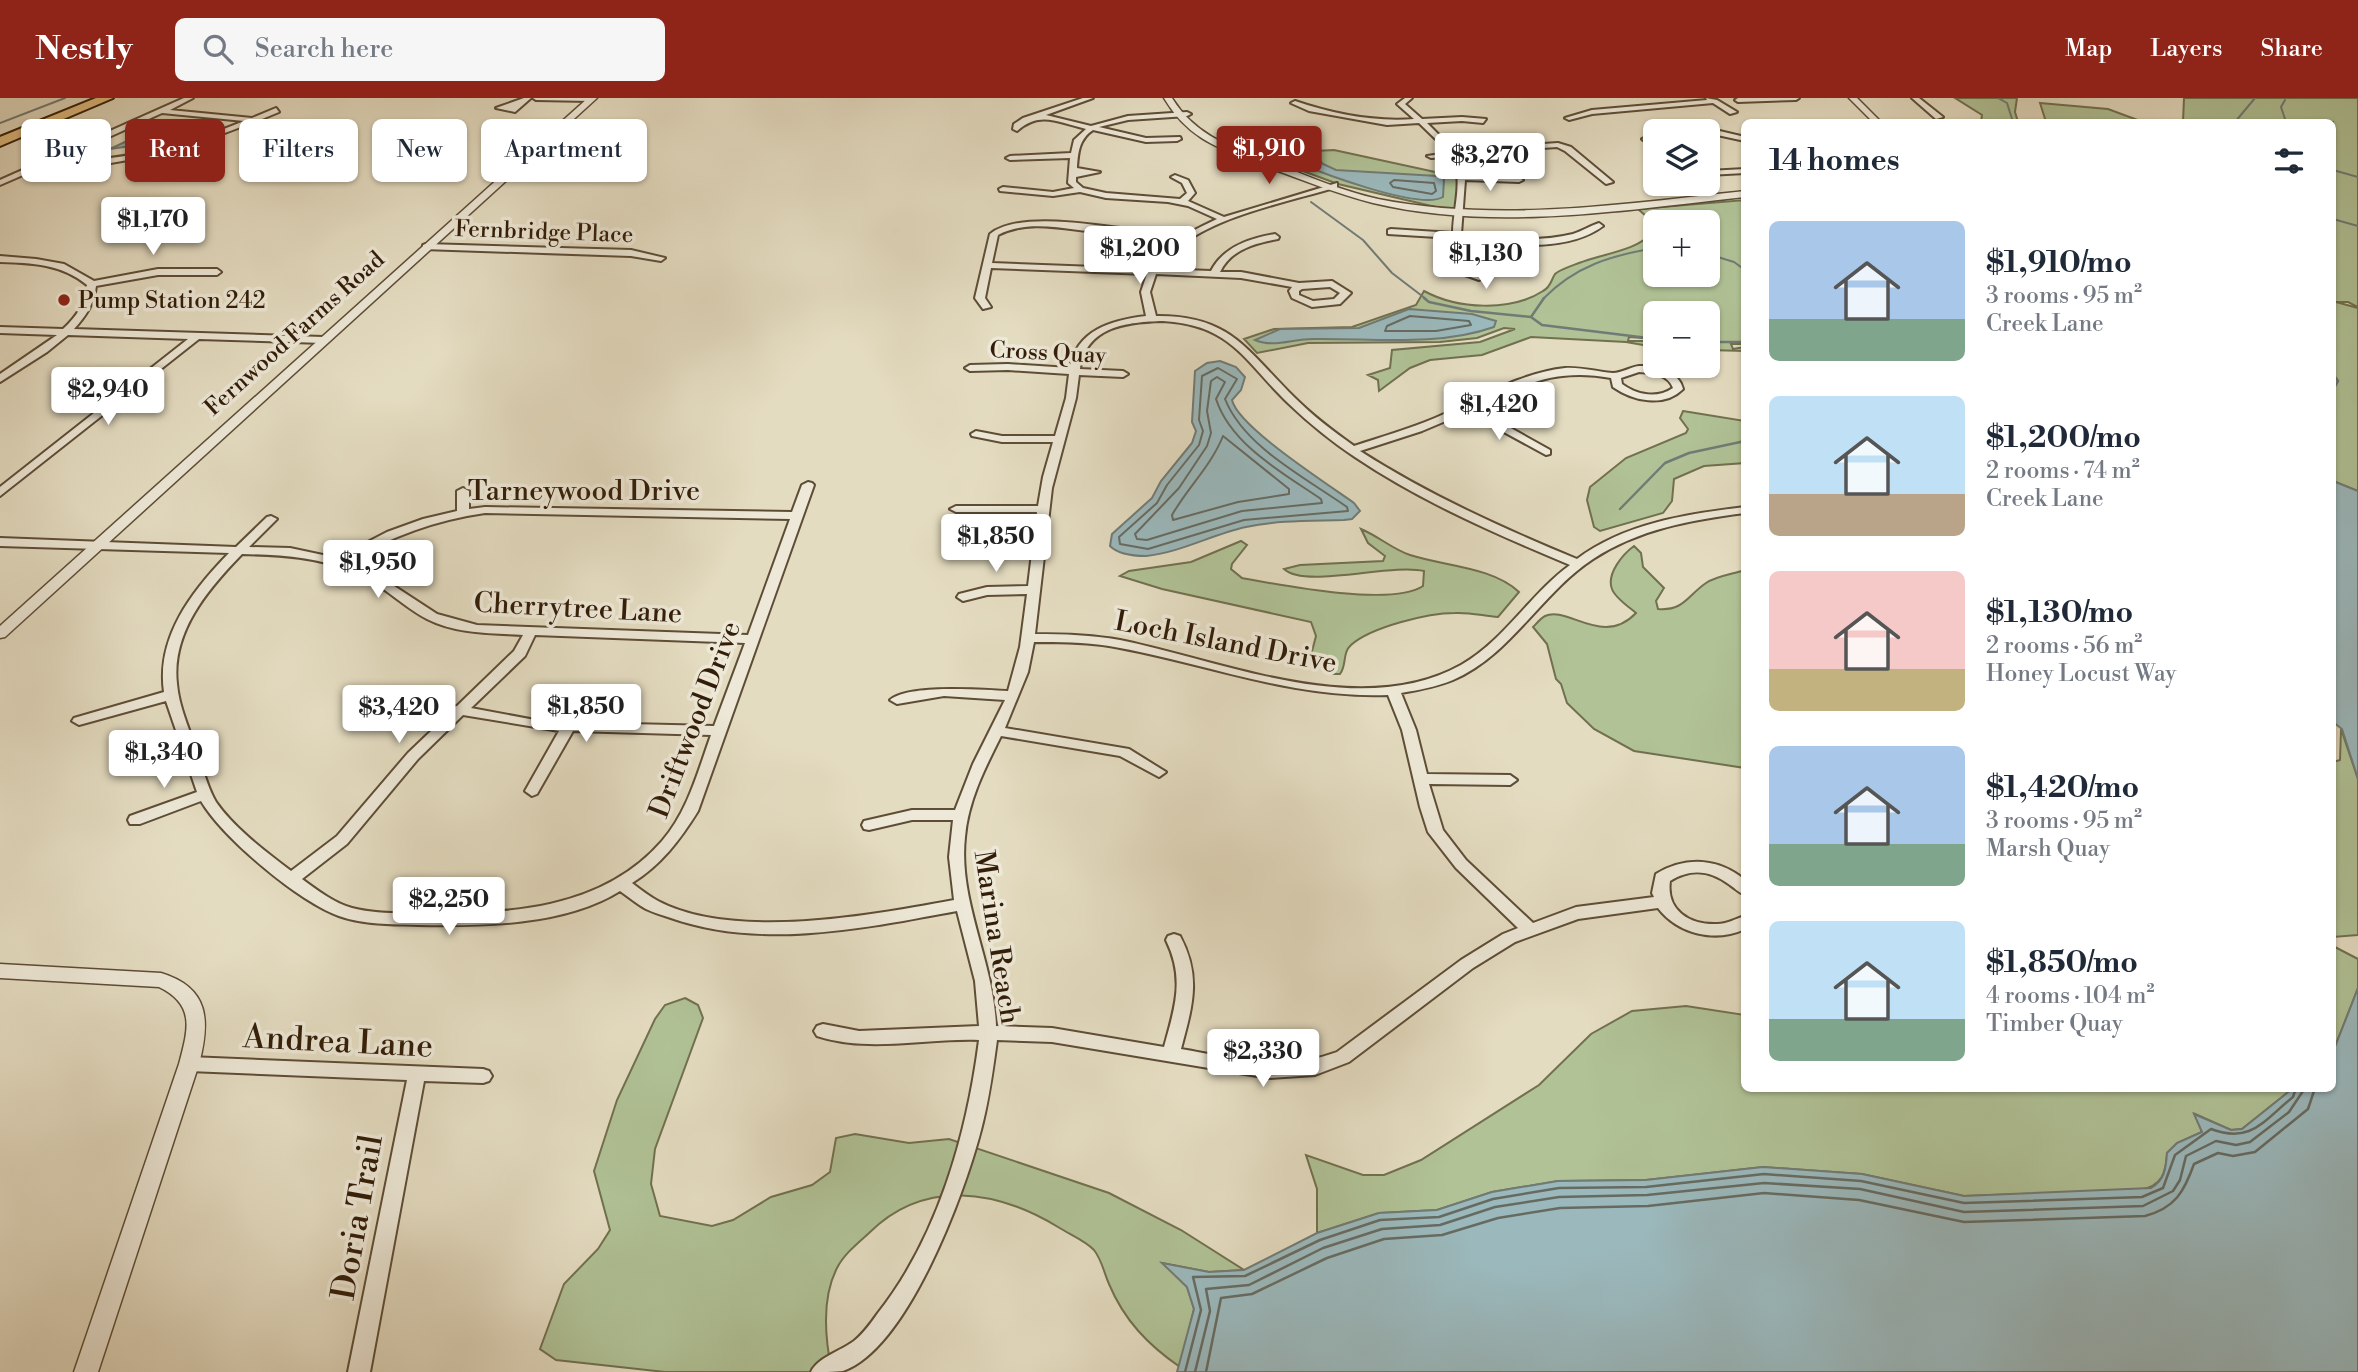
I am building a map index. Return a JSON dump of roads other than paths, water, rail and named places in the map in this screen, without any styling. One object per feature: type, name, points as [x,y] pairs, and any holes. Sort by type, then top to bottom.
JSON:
[{"type":"highway","points":[[0,131],[85,98]]},
{"type":"highway","points":[[0,143],[107,98]]},
{"type":"street","points":[[111,132],[190,98]]},
{"type":"street","points":[[520,102],[528,98]]},
{"type":"street","points":[[536,98],[592,99]]},
{"type":"street","points":[[1017,129],[1021,122],[1090,98]]},
{"type":"street","points":[[1168,98],[1176,114],[1187,126],[1211,141],[1327,184],[1395,205],[1457,212],[1546,214],[1741,194]]},
{"type":"street","points":[[1178,98],[1195,124],[1215,137],[1327,184]]},
{"type":"street","points":[[1409,98],[1401,104],[1453,154],[1463,178],[1457,212],[1458,237],[1461,249],[1469,258]]},
{"type":"street","points":[[1738,100],[1796,98]]},
{"type":"street","points":[[1853,98],[1874,119]]},
{"type":"street","points":[[1915,98],[1939,117]]},
{"type":"street","name":"Fernwood Farms Road","points":[[0,634],[592,99]]},
{"type":"street","points":[[1569,118],[1592,112],[1712,100],[1733,112]]},
{"type":"street","points":[[1295,103],[1381,122],[1461,119],[1483,121]]},
{"type":"street","points":[[160,110],[245,119]]},
{"type":"street","points":[[256,119],[276,110]]},
{"type":"street","points":[[1079,190],[1072,183],[1079,138],[1094,128],[1124,119],[1187,114]]},
{"type":"street","points":[[1039,116],[1146,140],[1177,139]]},
{"type":"street","points":[[111,161],[151,156],[199,144],[239,127]]},
{"type":"street","points":[[1720,133],[1741,138]]},
{"type":"street","points":[[1431,156],[1558,145],[1568,149],[1609,182]]},
{"type":"street","points":[[1010,158],[1075,155]]},
{"type":"street","points":[[1720,172],[1741,171]]},
{"type":"street","points":[[0,183],[21,173]]},
{"type":"street","points":[[1175,177],[1185,182],[1191,193],[1182,202]]},
{"type":"street","points":[[1463,178],[1519,180]]},
{"type":"street","points":[[1152,320],[1146,294],[1152,271],[1177,243],[1225,220],[1327,184]]},
{"type":"street","points":[[1003,190],[1053,194],[1079,190],[1094,194],[1182,202],[1225,220]]},
{"type":"street","points":[[1391,232],[1550,239],[1586,232],[1599,226]]},
{"type":"street","points":[[986,307],[979,298],[986,265],[994,234],[1006,227],[1119,231]]},
{"type":"street","points":[[1215,274],[1222,262],[1236,250],[1252,242],[1275,237]]},
{"type":"street","name":"Fernbridge Place","points":[[426,247],[631,253],[661,258]]},
{"type":"street","points":[[0,259],[70,269],[92,284],[158,272],[217,272]]},
{"type":"street","points":[[986,265],[1269,278],[1298,286],[1320,282],[1332,284],[1346,293],[1337,302],[1312,304],[1295,296],[1294,291],[1298,286]]},
{"type":"street","points":[[0,379],[65,332],[89,309],[92,284]]},
{"type":"street","name":"Marina Reach","points":[[822,1372],[870,1340],[916,1269],[936,1230],[978,1107],[987,1069],[988,1005],[981,967],[963,904],[957,867],[960,815],[1021,676],[1044,509],[1058,439],[1075,374],[1077,353],[1089,338],[1112,327],[1152,320],[1195,322],[1226,333],[1301,410],[1353,450],[1443,504],[1578,564]]},
{"type":"street","points":[[0,330],[323,340]]},
{"type":"street","points":[[0,493],[196,337]]},
{"type":"street","name":"Cross Quay","points":[[970,368],[1001,367],[1075,374],[1123,374]]},
{"type":"street","points":[[1353,450],[1467,408],[1542,373],[1586,370],[1616,376],[1639,369],[1660,372],[1675,380],[1678,389],[1668,396],[1639,396],[1622,390],[1615,380],[1616,376]]},
{"type":"street","points":[[1467,408],[1546,452]]},
{"type":"street","points":[[976,434],[1002,439],[1058,439]]},
{"type":"street","name":"Driftwood Drive","points":[[271,519],[203,591],[177,634],[169,666],[170,695],[205,794],[224,822],[328,905],[344,912],[377,917],[471,920],[539,914],[581,902],[620,883],[662,852],[682,828],[691,811],[808,485]]},
{"type":"street","points":[[463,491],[463,513]]},
{"type":"street","name":"Tarneywood Drive","points":[[339,562],[402,529],[463,513],[517,509],[796,516]]},
{"type":"street","points":[[956,509],[1044,509]]},
{"type":"street","name":"Loch Island Drive","points":[[1028,638],[1103,641],[1249,675],[1327,688],[1394,690],[1437,682],[1473,666],[1578,564],[1607,544],[1637,531],[1694,517],[1741,511]]},
{"type":"street","name":"Cherrytree Lane","points":[[0,542],[290,552],[339,562],[378,579],[419,609],[445,621],[476,629],[752,639]]},
{"type":"street","points":[[963,597],[987,591],[1034,590]]},
{"type":"street","points":[[293,878],[342,840],[413,756],[520,653],[530,633]]},
{"type":"street","points":[[1394,690],[1409,730],[1433,825],[1448,850],[1530,929]]},
{"type":"street","points":[[897,700],[944,692],[1013,696]]},
{"type":"street","points":[[79,721],[170,695]]},
{"type":"street","points":[[458,710],[523,723],[720,731]]},
{"type":"street","points":[[533,791],[569,726]]},
{"type":"street","points":[[996,731],[1124,752],[1159,772]]},
{"type":"street","points":[[1422,779],[1510,780]]},
{"type":"street","points":[[135,820],[205,794]]},
{"type":"street","points":[[869,825],[912,815],[960,815]]},
{"type":"street","points":[[1741,886],[1723,872],[1688,866],[1662,878],[1660,893],[1662,902],[1677,918],[1699,928],[1724,930],[1741,924]]},
{"type":"street","points":[[620,883],[639,900],[669,915],[721,925],[849,922],[963,904]]},
{"type":"street","points":[[823,1031],[859,1038],[988,1031],[1088,1039],[1269,1070],[1324,1065],[1343,1057],[1371,1038],[1495,945],[1576,913],[1662,902]]},
{"type":"street","points":[[1171,1052],[1188,981],[1186,961],[1174,940]]},
{"type":"street","points":[[0,971],[147,978],[174,984],[189,997],[195,1010],[197,1027],[189,1064],[86,1372]]},
{"type":"street","name":"Andrea Lane","points":[[189,1064],[483,1076]]},
{"type":"street","name":"Doria Trail","points":[[359,1372],[417,1073]]},
{"type":"water","points":[[125,142],[125,147],[111,149]]},
{"type":"water","points":[[1315,154],[1323,164],[1336,170],[1437,176],[1444,179],[1443,197],[1431,200],[1413,199],[1368,188],[1290,160],[1285,156]]},
{"type":"water","points":[[1409,309],[1472,314],[1496,321],[1494,327],[1472,333],[1427,339],[1313,339],[1276,343],[1255,340],[1280,329],[1359,328]]},
{"type":"water","points":[[1220,361],[1236,367],[1245,377],[1241,390],[1232,400],[1250,425],[1286,455],[1354,503],[1360,511],[1352,519],[1283,522],[1246,527],[1146,556],[1118,551],[1110,546],[1112,534],[1152,498],[1161,481],[1192,443],[1196,431],[1192,422],[1195,371],[1207,363]]},
{"type":"water","points":[[2336,482],[2358,491],[2358,779],[2342,729],[2336,724]]},
{"type":"water","points":[[2358,988],[2358,1372],[1177,1372],[1194,1309],[1187,1287],[1162,1263],[1209,1272],[1244,1270],[1317,1233],[1379,1213],[1437,1210],[1492,1192],[1558,1181],[1646,1180],[1763,1167],[1862,1174],[1964,1196],[2151,1188],[2162,1177],[2167,1153],[2177,1143],[2202,1132],[2194,1114],[2231,1130],[2242,1129],[2288,1092],[2336,1092],[2336,1044]]},
{"type":"waterway","points":[[0,123],[65,98]]},
{"type":"waterway","points":[[1998,98],[2007,103],[2012,119]]},
{"type":"waterway","points":[[2238,119],[2255,98]]},
{"type":"waterway","points":[[2285,100],[2281,107],[2285,119]]},
{"type":"waterway","points":[[2336,171],[2358,177]]},
{"type":"waterway","points":[[1311,202],[1363,240],[1392,273],[1426,299]]},
{"type":"waterway","points":[[2336,220],[2358,226]]},
{"type":"waterway","points":[[1544,298],[1581,270],[1624,254],[1643,250]]},
{"type":"waterway","points":[[1720,258],[1741,267]]},
{"type":"waterway","points":[[1424,298],[1429,302],[1471,311],[1531,317]]},
{"type":"waterway","points":[[1531,317],[1544,298]]},
{"type":"waterway","points":[[1531,317],[1542,325],[1643,337]]},
{"type":"waterway","points":[[1720,342],[1741,342]]},
{"type":"waterway","points":[[2336,378],[2336,385]]},
{"type":"waterway","points":[[1620,509],[1665,463],[1689,453],[1741,442]]},
{"type":"place","name":"Pump Station 242","points":[[64,300]]}]
